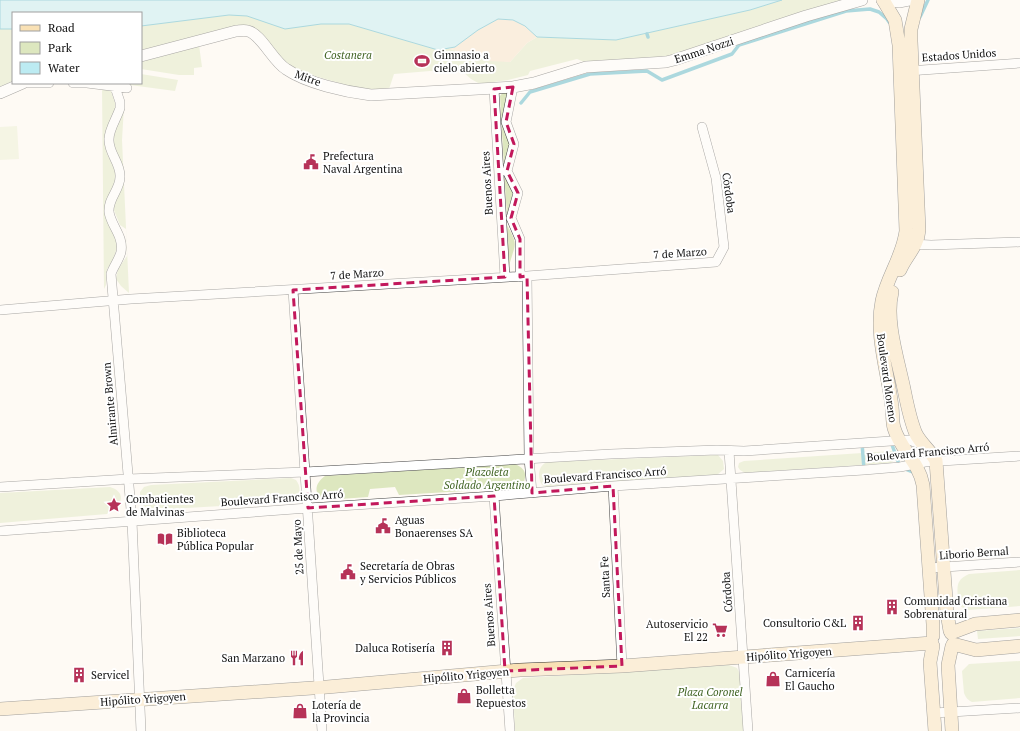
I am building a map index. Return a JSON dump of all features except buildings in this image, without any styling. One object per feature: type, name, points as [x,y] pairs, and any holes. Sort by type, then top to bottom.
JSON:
[{"type":"main road","name":"Boulevard Moreno","points":[[883,0],[894,20],[906,71]]},
{"type":"main road","name":"Boulevard Moreno","points":[[918,0],[911,29],[906,71],[906,231],[910,243],[894,286],[891,298],[890,314],[893,340],[910,414],[916,433],[923,445],[936,461]]},
{"type":"main road","name":"Boulevard Moreno","points":[[910,243],[887,284],[882,301],[880,317],[883,359],[892,407],[894,429],[921,475],[923,485],[933,624],[933,641],[930,662],[935,731]]},
{"type":"main road","points":[[936,461],[947,620],[951,639],[948,665],[952,731]]},
{"type":"main road","name":"Hipólito Yrigoyen","points":[[1020,620],[975,624],[951,639],[946,650],[942,651],[939,650],[933,641],[934,632],[940,629],[951,639],[976,650],[1020,646]]},
{"type":"main road","name":"Hipólito Yrigoyen","points":[[0,710],[318,687],[505,671],[622,666],[743,658],[933,641]]},
{"type":"street","name":"Emma Nozzi","points":[[494,88],[513,87],[534,83],[586,67],[666,62],[806,16],[862,0]]},
{"type":"street","points":[[883,0],[899,2],[908,0]]},
{"type":"street","name":"Mitre","points":[[142,56],[236,31],[246,30],[256,36],[278,64],[287,70],[311,81],[346,90],[371,95],[494,88]]},
{"type":"street","name":"Estados Unidos","points":[[906,71],[1020,63]]},
{"type":"street","points":[[0,93],[21,84]]},
{"type":"street","points":[[94,84],[127,88]]},
{"type":"street","name":"Almirante Brown","points":[[115,87],[120,102],[120,108],[108,139],[109,146],[119,168],[120,177],[119,184],[111,200],[109,213],[122,245],[119,258],[111,274],[132,521],[141,731]]},
{"type":"street","name":"Buenos Aires","points":[[513,87],[506,122],[514,144],[507,171],[518,193],[511,218],[520,239],[523,276],[529,458],[532,493]]},
{"type":"street","name":"Buenos Aires","points":[[494,88],[505,276]]},
{"type":"street","name":"Córdoba","points":[[702,128],[716,178],[724,247],[716,262]]},
{"type":"street","points":[[910,243],[931,245],[1020,242]]},
{"type":"street","name":"7 de Marzo","points":[[0,310],[114,301],[523,276],[716,262]]},
{"type":"street","name":"25 de Mayo","points":[[292,290],[322,731]]},
{"type":"street","name":"Boulevard Francisco Arró","points":[[0,487],[305,472],[529,458],[717,450],[744,451],[900,440],[909,440],[923,445]]},
{"type":"street","name":"Córdoba","points":[[730,451],[748,731]]},
{"type":"street","name":"Boulevard Francisco Arró","points":[[0,531],[494,496],[613,486],[864,470],[900,467],[936,461],[1020,456]]},
{"type":"street","name":"Santa Fe","points":[[613,486],[622,666]]},
{"type":"street","name":"Buenos Aires","points":[[494,496],[510,731]]},
{"type":"street","name":"Liborio Bernal","points":[[929,568],[1020,562]]},
{"type":"street","points":[[934,713],[1020,708]]},
{"type":"highlighted area","points":[[513,87],[506,122],[514,144],[507,171],[518,193],[511,218],[520,239],[520,277],[527,276],[532,493],[613,486],[622,666],[505,671],[494,496],[308,508],[293,290],[505,277],[494,89]]},
{"type":"green space","name":"Costanera","points":[[782,0],[843,0],[671,56],[584,62],[577,59],[530,71],[528,75],[508,80],[480,84],[471,79],[462,71],[430,71],[394,74],[389,89],[359,89],[305,73],[287,64],[253,30],[142,50],[142,26],[239,15],[321,24],[349,24],[438,50],[448,48],[474,57],[510,62],[527,43],[537,37],[616,40],[750,10]]},
{"type":"green space","points":[[0,29],[12,29],[12,81],[0,87]]},
{"type":"green space","points":[[199,45],[202,67],[194,68],[194,75],[179,75],[142,69],[142,60]]},
{"type":"green space","points":[[142,74],[178,80],[175,91],[130,85],[142,84]]},
{"type":"green space","points":[[102,87],[111,91],[116,106],[105,142],[107,154],[115,168],[116,177],[105,215],[116,238],[117,247],[113,261],[107,269],[106,285],[104,289]]},
{"type":"green space","points":[[504,91],[508,93],[503,129],[510,145],[504,167],[500,96]]},
{"type":"green space","points":[[124,106],[122,140],[129,293],[116,279],[118,269],[127,256],[126,229],[120,225],[113,208],[115,200],[123,187],[122,164],[115,150],[112,138]]},
{"type":"green space","points":[[17,126],[19,159],[0,160],[0,127]]},
{"type":"green space","points":[[504,174],[512,191],[512,198],[507,215]]},
{"type":"green space","points":[[507,225],[515,245],[509,266]]},
{"type":"green space","points":[[892,451],[895,453],[896,457],[891,463],[745,473],[738,467],[739,463],[744,461]]},
{"type":"green space","points":[[718,455],[723,461],[724,469],[717,475],[547,487],[542,485],[539,479],[540,469],[547,462]]},
{"type":"green space","name":"Plazoleta Soldado Argentino","points":[[515,464],[525,472],[523,485],[516,488],[399,495],[395,487],[370,489],[368,497],[326,500],[319,495],[316,489],[321,479],[325,476]]},
{"type":"green space","points":[[291,478],[296,480],[300,489],[299,495],[293,502],[151,510],[145,507],[140,498],[140,492],[144,487],[151,485]]},
{"type":"green space","points":[[110,487],[116,490],[121,497],[116,508],[107,514],[0,523],[0,493]]},
{"type":"green space","points":[[1020,570],[1020,606],[968,610],[960,605],[958,597],[958,584],[965,576],[969,574]]},
{"type":"green space","points":[[1020,628],[1020,636],[978,639],[977,631]]},
{"type":"green space","points":[[1020,661],[1020,698],[972,702],[966,698],[964,693],[962,671],[969,664]]},
{"type":"green space","name":"Plaza Coronel Lacarra","points":[[729,665],[737,668],[741,676],[745,731],[515,731],[513,690],[516,683],[523,678]]},
{"type":"sand","points":[[498,19],[515,21],[527,28],[537,37],[527,43],[510,62],[488,61],[485,58],[474,57],[448,48],[455,47],[478,30]]},
{"type":"water","points":[[0,0],[782,0],[750,10],[616,40],[537,37],[525,26],[513,20],[498,19],[478,30],[455,47],[438,50],[349,24],[321,24],[285,29],[247,16],[229,15],[142,26],[142,12],[12,12],[12,29],[0,29]]},
{"type":"waterway","points":[[920,17],[928,0]]},
{"type":"waterway","points":[[521,103],[530,92],[590,74],[647,71],[662,80],[732,54],[739,45],[846,11],[870,9],[879,12],[889,22]]},
{"type":"waterway","points":[[891,442],[900,467],[915,473]]},
{"type":"waterway","points":[[862,443],[864,469]]},
{"type":"place","name":"Gimnasio a cielo abierto","points":[[422,61]]},
{"type":"place","name":"Prefectura Naval Argentina","points":[[311,162]]},
{"type":"place","name":"Combatientes de Malvinas","points":[[114,505]]},
{"type":"place","name":"Aguas Bonaerenses SA","points":[[383,526]]},
{"type":"place","name":"Biblioteca Pública Popular","points":[[165,539]]},
{"type":"place","name":"Secretaría de Obras y Servicios Públicos","points":[[348,572]]},
{"type":"place","name":"Comunidad Cristiana Sobrenatural","points":[[892,607]]},
{"type":"place","name":"Consultorio C&L","points":[[858,623]]},
{"type":"place","name":"Autoservicio El 22","points":[[720,630]]},
{"type":"place","name":"Daluca Rotisería","points":[[447,648]]},
{"type":"place","name":"San Marzano","points":[[297,658]]},
{"type":"place","name":"Servicel","points":[[79,675]]},
{"type":"place","name":"Carnicería El Gaucho","points":[[773,679]]},
{"type":"place","name":"Bolletta Repuestos","points":[[464,696]]},
{"type":"place","name":"Lotería de la Provincia","points":[[300,711]]}]
